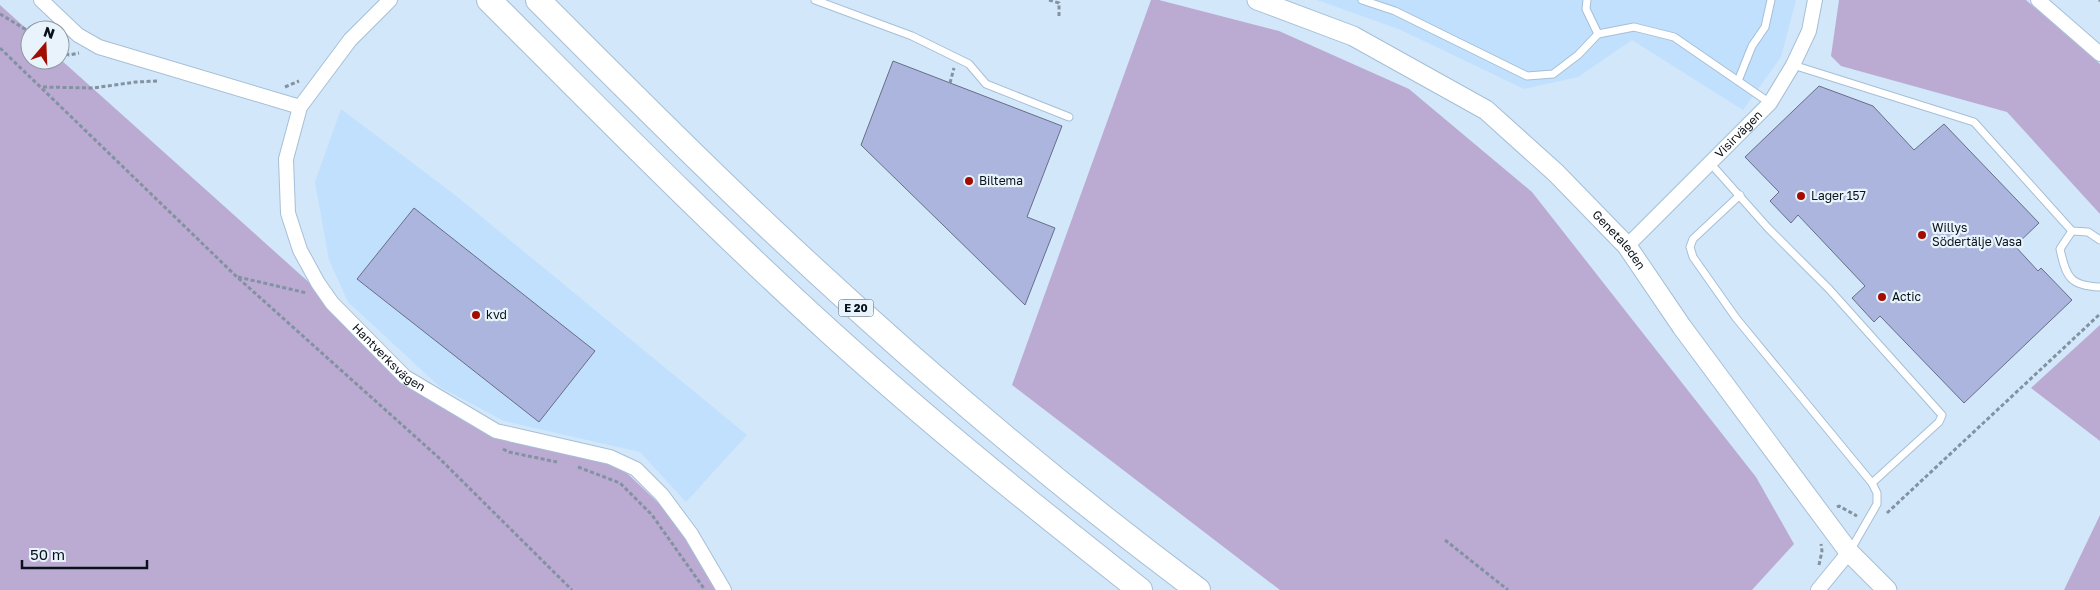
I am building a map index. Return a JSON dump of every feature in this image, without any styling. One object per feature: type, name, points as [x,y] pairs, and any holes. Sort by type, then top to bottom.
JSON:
[{"type":"highway","name":"E 20","points":[[489,0],[662,172],[831,333],[950,436],[1140,590]]},
{"type":"highway","name":"E 20","points":[[538,0],[772,231],[858,310],[963,402],[1065,487],[1198,590]]},
{"type":"main road","name":"Genetaleden","points":[[1257,0],[1353,36],[1486,110],[1556,173],[1627,246],[1682,327],[1850,552],[1887,590]]},
{"type":"street","points":[[41,0],[78,35],[98,47],[300,107]]},
{"type":"street","name":"Hantverksvägen","points":[[390,0],[350,40],[300,107],[286,159],[288,213],[300,250],[318,283],[332,303],[405,377],[496,431],[610,457],[636,469],[662,495],[691,534],[724,590]]},
{"type":"street","name":"Visirvägen","points":[[1627,246],[1770,103],[1793,66],[1809,31],[1815,0]]},
{"type":"street","points":[[2038,0],[2100,54]]},
{"type":"street","points":[[1818,590],[1850,552]]},
{"type":"lane","points":[[815,0],[912,36],[969,64],[986,84],[1069,117]]},
{"type":"lane","points":[[1362,0],[1396,12],[1527,76],[1554,74],[1578,55],[1598,34],[1634,27],[1674,37],[1770,103]]},
{"type":"lane","points":[[1587,0],[1586,9],[1598,34]]},
{"type":"lane","points":[[1738,81],[1752,46],[1765,27],[1771,0]]},
{"type":"lane","points":[[1793,66],[1974,122],[2072,231],[2088,232],[2100,240]]},
{"type":"lane","points":[[1711,164],[1768,228],[1829,290],[1942,415],[1939,422],[1872,483]]},
{"type":"lane","points":[[1740,195],[1693,239],[1690,247],[1693,256],[1736,318],[1872,483],[1877,493],[1877,504],[1850,552]]},
{"type":"lane","points":[[2072,231],[2060,249],[2066,273],[2082,286],[2100,287]]},
{"type":"path","points":[[1049,0],[1059,3],[1059,18]]},
{"type":"path","points":[[0,14],[20,26]]},
{"type":"path","points":[[0,48],[237,277],[438,457],[572,590]]},
{"type":"path","points":[[42,87],[93,88],[136,82],[167,82]]},
{"type":"path","points":[[237,277],[309,294],[306,285]]},
{"type":"path","points":[[1814,571],[1819,565],[1822,551],[1818,536],[1811,530],[1825,517],[1839,506],[1856,516],[1880,518],[1885,515],[2100,314]]},
{"type":"path","points":[[500,448],[509,452],[560,463]]},
{"type":"path","points":[[569,465],[620,483],[652,515],[705,590]]},
{"type":"path","points":[[1446,540],[1508,590]]},
{"type":"shaded area","points":[[1151,0],[1159,0],[1279,31],[1409,89],[1532,192],[1756,477],[1794,544],[1752,590],[1280,590],[1012,385]]},
{"type":"shaded area","points":[[1317,0],[1796,0],[1781,57],[1743,110],[1632,40],[1578,77],[1524,89],[1401,30]]},
{"type":"shaded area","points":[[1839,0],[2026,0],[2100,64],[2100,214],[2007,112],[1841,66],[1831,56]]},
{"type":"shaded area","points":[[0,5],[20,23],[20,70],[70,70],[70,68],[332,303],[405,377],[496,431],[610,457],[691,534],[724,590],[0,590]]},
{"type":"shaded area","points":[[341,109],[455,195],[747,435],[686,502],[640,452],[504,421],[440,387],[348,302],[329,260],[315,182]]},
{"type":"shaded area","points":[[2100,325],[2100,441],[2031,388]]},
{"type":"shaded area","points":[[2100,515],[2100,590],[2064,590]]},
{"type":"building","name":"Biltema","points":[[893,61],[1062,126],[1027,217],[1055,228],[1025,305],[861,145]]},
{"type":"building","points":[[1819,86],[1873,106],[1914,150],[1944,124],[2039,223],[2015,246],[2038,271],[2041,268],[2072,300],[1964,403],[1880,316],[1874,322],[1852,298],[1865,286],[1798,215],[1791,223],[1770,201],[1779,192],[1745,157]]},
{"type":"building","name":"kvd","points":[[414,208],[595,351],[539,422],[357,279]]},
{"type":"place","name":"Biltema","points":[[969,181]]},
{"type":"place","name":"Lager 157","points":[[1801,196]]},
{"type":"place","name":"Willys Södertälje Vasa","points":[[1922,235]]},
{"type":"place","name":"Actic","points":[[1882,297]]},
{"type":"place","name":"kvd","points":[[476,315]]}]
